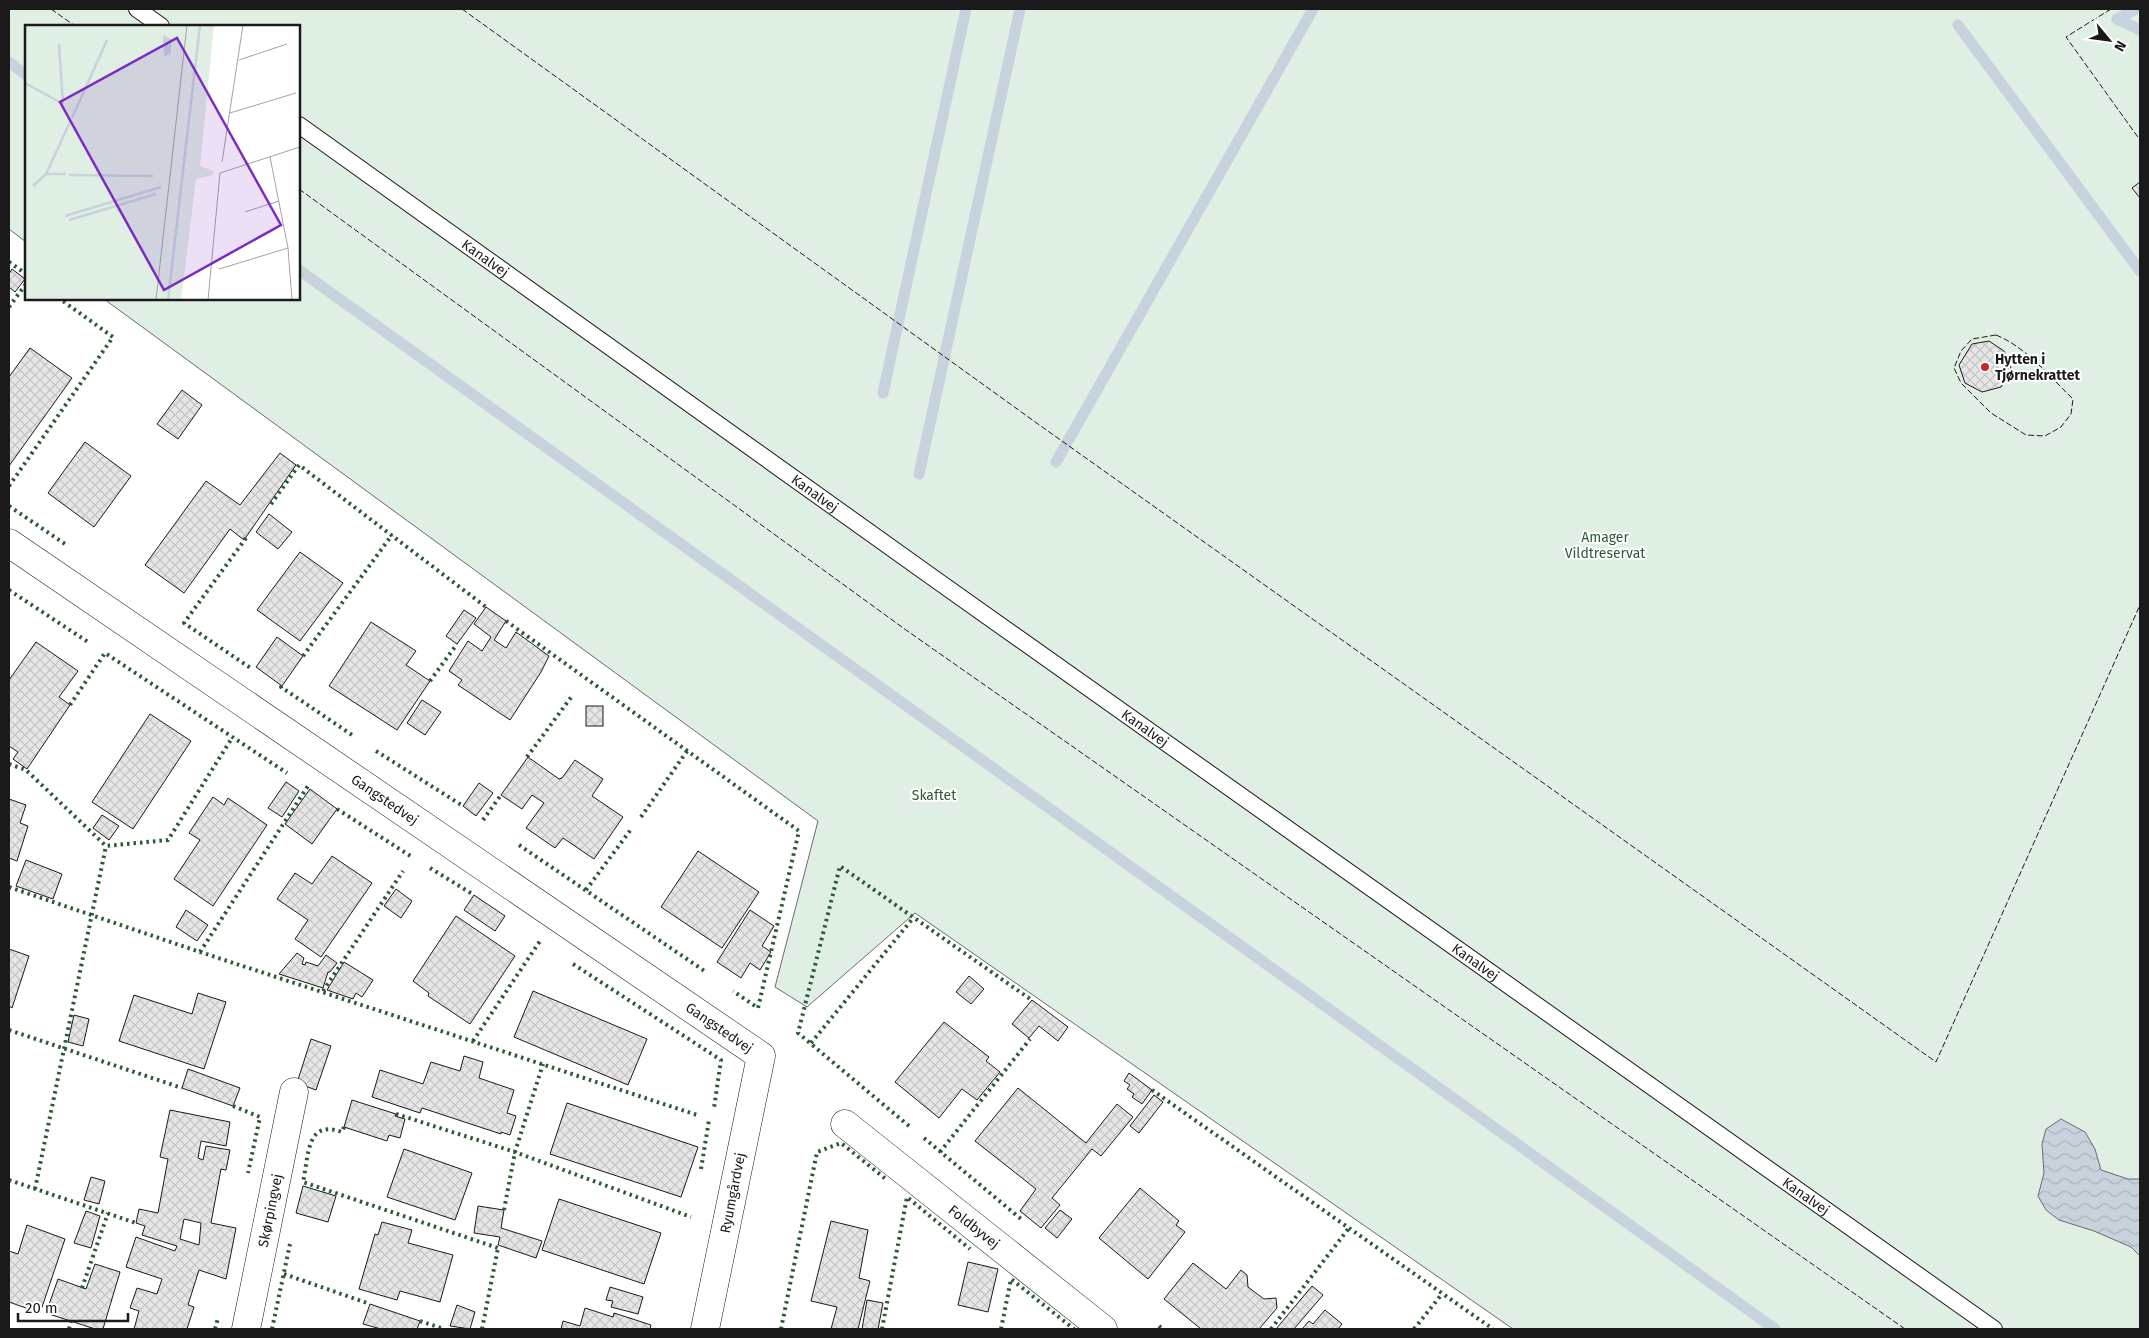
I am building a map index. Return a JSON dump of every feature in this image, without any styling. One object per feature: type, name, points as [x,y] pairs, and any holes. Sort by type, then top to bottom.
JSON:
[{"type":"street","name":"Gangstedvej","points":[[9,543],[760,1056]]},
{"type":"street","name":"Ryumgårdvej","points":[[705,1329],[760,1056]]},
{"type":"street","name":"Skørpingvej","points":[[246,1329],[294,1092]]},
{"type":"street","name":"Foldbyvej","points":[[844,1124],[1103,1329]]},
{"type":"lane","points":[[137,9],[160,25]]},
{"type":"lane","name":"Kanalvej","points":[[300,126],[939,582],[1994,1329]]},
{"type":"green space","name":"Amager Vildtreservat","points":[[9,9],[2140,9],[2140,1329],[1513,1329],[915,913],[807,1007],[775,987],[818,821],[105,300],[300,300],[300,25],[25,25],[25,241],[9,229]]},
{"type":"water","points":[[2061,1119],[2085,1132],[2095,1149],[2101,1170],[2128,1179],[2140,1179],[2140,1256],[2131,1247],[2094,1231],[2059,1220],[2046,1210],[2038,1196],[2044,1173],[2042,1144],[2046,1129]]},
{"type":"building","points":[[2140,182],[2140,198],[2132,188]]},
{"type":"building","points":[[12,269],[25,279],[15,292],[9,287],[9,274]]},
{"type":"building","name":"Hytten i Tjørnekrattet","points":[[1989,341],[2004,351],[2011,368],[2001,387],[1982,392],[1965,383],[1959,365],[1972,344]]},
{"type":"building","points":[[30,348],[72,378],[9,466],[9,377]]},
{"type":"building","points":[[182,390],[202,405],[178,439],[157,424]]},
{"type":"building","points":[[85,442],[131,476],[94,527],[48,493]]},
{"type":"building","points":[[280,453],[296,465],[244,540],[230,529],[184,593],[145,565],[206,481],[240,505]]},
{"type":"building","points":[[269,514],[292,532],[278,549],[256,532]]},
{"type":"building","points":[[300,552],[343,583],[300,641],[257,610]]},
{"type":"building","points":[[486,607],[506,621],[494,640],[506,648],[516,632],[549,656],[510,720],[458,685],[462,680],[449,671],[468,641],[482,651],[491,637],[474,624]]},
{"type":"building","points":[[464,610],[476,618],[457,644],[446,636]]},
{"type":"building","points":[[371,622],[416,651],[406,665],[430,681],[397,730],[329,686]]},
{"type":"building","points":[[277,637],[303,656],[282,686],[256,667]]},
{"type":"building","points":[[36,642],[78,671],[59,697],[70,705],[27,769],[13,759],[18,752],[9,746],[9,680]]},
{"type":"building","points":[[422,700],[441,712],[425,735],[407,723]]},
{"type":"building","points":[[586,706],[603,706],[603,726],[586,726]]},
{"type":"building","points":[[150,714],[191,741],[133,829],[92,802]]},
{"type":"building","points":[[528,757],[559,779],[562,778],[575,760],[603,779],[592,796],[623,817],[594,859],[563,838],[555,848],[526,828],[544,803],[532,795],[522,809],[501,795]]},
{"type":"building","points":[[286,782],[299,791],[282,817],[268,808]]},
{"type":"building","points":[[479,783],[493,793],[476,816],[463,806]]},
{"type":"building","points":[[310,789],[337,809],[312,844],[285,824]]},
{"type":"building","points":[[213,797],[224,805],[228,798],[267,825],[213,906],[174,879],[200,840],[189,833]]},
{"type":"building","points":[[9,799],[26,805],[20,823],[28,826],[17,861],[9,858]]},
{"type":"building","points":[[102,815],[119,826],[109,840],[93,828]]},
{"type":"building","points":[[698,851],[759,892],[722,948],[661,907]]},
{"type":"building","points":[[332,856],[372,883],[321,957],[295,939],[308,920],[277,899],[295,873],[312,884]]},
{"type":"building","points":[[26,860],[62,874],[53,899],[16,886]]},
{"type":"building","points":[[396,889],[412,901],[401,918],[384,906]]},
{"type":"building","points":[[474,895],[505,916],[495,931],[464,910]]},
{"type":"building","points":[[186,910],[208,925],[197,941],[176,927]]},
{"type":"building","points":[[750,910],[774,926],[762,946],[771,952],[760,970],[750,963],[741,978],[717,962]]},
{"type":"building","points":[[456,916],[515,956],[470,1024],[428,996],[429,993],[413,981]]},
{"type":"building","points":[[9,949],[29,956],[12,1008],[9,1006]]},
{"type":"building","points":[[297,953],[304,958],[302,964],[305,965],[306,962],[318,966],[326,955],[337,963],[328,972],[323,988],[279,974]]},
{"type":"building","points":[[344,962],[373,980],[362,997],[356,993],[353,999],[327,990]]},
{"type":"building","points":[[969,976],[984,989],[971,1004],[956,992]]},
{"type":"building","points":[[533,991],[647,1039],[628,1085],[514,1037]]},
{"type":"building","points":[[198,993],[226,1002],[204,1069],[119,1041],[134,995],[192,1014]]},
{"type":"building","points":[[1032,1000],[1068,1027],[1058,1041],[1039,1026],[1029,1038],[1012,1024]]},
{"type":"building","points":[[74,1015],[89,1019],[83,1046],[68,1042]]},
{"type":"building","points":[[944,1022],[989,1057],[986,1061],[1000,1072],[977,1100],[962,1089],[939,1118],[895,1082]]},
{"type":"building","points":[[311,1039],[331,1046],[316,1090],[297,1083]]},
{"type":"building","points":[[464,1056],[483,1062],[479,1078],[514,1090],[507,1113],[516,1116],[510,1135],[501,1132],[501,1134],[422,1108],[420,1113],[372,1097],[380,1070],[423,1084],[431,1062],[460,1071]]},
{"type":"building","points":[[188,1069],[240,1088],[233,1106],[182,1088]]},
{"type":"building","points":[[1129,1073],[1152,1090],[1142,1104],[1132,1097],[1134,1094],[1127,1089],[1130,1085],[1124,1081]]},
{"type":"building","points":[[1018,1088],[1086,1143],[1117,1104],[1133,1117],[1101,1156],[1092,1149],[1052,1198],[1060,1205],[1041,1228],[1020,1211],[1036,1189],[975,1141]]},
{"type":"building","points":[[1154,1095],[1163,1102],[1139,1133],[1130,1126]]},
{"type":"building","points":[[352,1100],[396,1114],[395,1116],[405,1119],[400,1138],[389,1135],[387,1141],[344,1127]]},
{"type":"building","points":[[567,1103],[698,1147],[681,1197],[550,1154]]},
{"type":"building","points":[[170,1110],[230,1122],[226,1146],[201,1141],[198,1158],[203,1160],[206,1146],[230,1150],[226,1170],[221,1169],[211,1223],[236,1228],[226,1279],[199,1270],[188,1305],[194,1307],[187,1329],[134,1329],[139,1311],[130,1308],[137,1288],[157,1294],[162,1279],[126,1267],[136,1237],[175,1251],[177,1246],[142,1235],[145,1226],[136,1223],[139,1209],[158,1213],[168,1159],[160,1157]],"holes":[[[184,1219],[201,1223],[199,1245],[180,1239]]]},
{"type":"building","points":[[404,1149],[472,1173],[455,1220],[387,1197]]},
{"type":"building","points":[[91,1177],[105,1181],[99,1204],[84,1200]]},
{"type":"building","points":[[303,1186],[336,1196],[328,1222],[296,1213]]},
{"type":"building","points":[[1140,1188],[1179,1221],[1176,1225],[1185,1232],[1148,1279],[1099,1238]]},
{"type":"building","points":[[559,1199],[661,1233],[644,1284],[542,1250]]},
{"type":"building","points":[[478,1206],[504,1210],[501,1228],[542,1241],[536,1258],[498,1245],[500,1237],[474,1233]]},
{"type":"building","points":[[1060,1210],[1072,1219],[1057,1238],[1045,1228]]},
{"type":"building","points":[[86,1211],[100,1216],[91,1248],[74,1243]]},
{"type":"building","points":[[831,1221],[868,1230],[859,1278],[870,1281],[858,1329],[831,1329],[837,1307],[811,1301]]},
{"type":"building","points":[[382,1222],[412,1230],[408,1243],[453,1255],[440,1302],[400,1291],[397,1300],[359,1289],[375,1234],[378,1235]]},
{"type":"building","points":[[27,1225],[65,1239],[40,1313],[9,1302],[9,1251],[18,1254]]},
{"type":"building","points":[[968,1262],[998,1269],[988,1312],[958,1305]]},
{"type":"building","points":[[1193,1263],[1226,1289],[1241,1270],[1247,1275],[1248,1287],[1264,1299],[1276,1298],[1277,1308],[1259,1329],[1201,1329],[1164,1299]]},
{"type":"building","points":[[95,1264],[120,1272],[103,1329],[95,1329],[46,1313],[58,1279],[86,1289]]},
{"type":"building","points":[[1312,1286],[1323,1295],[1294,1329],[1276,1329]]},
{"type":"building","points":[[610,1287],[643,1297],[638,1314],[611,1307],[613,1301],[606,1300]]},
{"type":"building","points":[[867,1300],[883,1303],[878,1329],[862,1329]]},
{"type":"building","points":[[370,1304],[420,1321],[417,1329],[381,1329],[363,1324]]},
{"type":"building","points":[[457,1305],[475,1312],[470,1329],[450,1326]]},
{"type":"building","points":[[585,1308],[613,1317],[614,1313],[651,1325],[650,1329],[561,1329],[563,1321],[580,1326]]},
{"type":"building","points":[[1325,1310],[1342,1324],[1338,1329],[1302,1329],[1309,1321],[1313,1324]]},
{"type":"waterway","points":[[883,393],[966,9]]},
{"type":"waterway","points":[[919,474],[1020,9]]},
{"type":"waterway","points":[[1056,462],[1313,9]]},
{"type":"waterway","points":[[2117,19],[2136,9]]},
{"type":"waterway","points":[[2117,19],[2140,30]]},
{"type":"waterway","points":[[1958,25],[2140,271]]},
{"type":"waterway","points":[[9,62],[25,74]]},
{"type":"waterway","points":[[300,271],[1775,1329]]},
{"type":"hedge","points":[[9,262],[25,273]]},
{"type":"hedge","points":[[9,307],[25,285]]},
{"type":"hedge","points":[[9,486],[113,337],[61,300]]},
{"type":"hedge","points":[[271,504],[299,465],[486,607]]},
{"type":"hedge","points":[[9,506],[68,546]]},
{"type":"hedge","points":[[303,656],[392,535]]},
{"type":"hedge","points":[[246,538],[184,623],[252,669]]},
{"type":"hedge","points":[[9,590],[88,642]]},
{"type":"hedge","points":[[506,621],[799,831],[758,1008],[733,991]]},
{"type":"hedge","points":[[430,681],[457,644]]},
{"type":"hedge","points":[[70,705],[105,653],[287,773]]},
{"type":"hedge","points":[[282,686],[355,737]]},
{"type":"hedge","points":[[527,757],[572,696]]},
{"type":"hedge","points":[[9,764],[26,770],[106,846],[168,840],[232,738]]},
{"type":"hedge","points":[[376,751],[463,806]]},
{"type":"hedge","points":[[641,817],[687,751]]},
{"type":"hedge","points":[[200,952],[308,786]]},
{"type":"hedge","points":[[483,820],[501,795]]},
{"type":"hedge","points":[[337,809],[412,857]]},
{"type":"hedge","points":[[586,890],[632,828]]},
{"type":"hedge","points":[[519,845],[706,972]]},
{"type":"hedge","points":[[35,1189],[106,846]]},
{"type":"hedge","points":[[909,1126],[798,1033],[840,866],[1033,1001]]},
{"type":"hedge","points":[[430,868],[474,895]]},
{"type":"hedge","points":[[323,991],[403,871]]},
{"type":"hedge","points":[[9,887],[200,952],[697,1115]]},
{"type":"hedge","points":[[811,1043],[914,917]]},
{"type":"hedge","points":[[473,1041],[540,941]]},
{"type":"hedge","points":[[573,964],[721,1060],[714,1108]]},
{"type":"hedge","points":[[9,1030],[182,1088]]},
{"type":"hedge","points":[[940,1152],[1030,1039]]},
{"type":"hedge","points":[[504,1210],[515,1152],[543,1064]]},
{"type":"hedge","points":[[1152,1090],[1493,1329]]},
{"type":"hedge","points":[[233,1106],[260,1117],[248,1173]]},
{"type":"hedge","points":[[396,1114],[515,1152],[691,1217]]},
{"type":"hedge","points":[[701,1169],[709,1120]]},
{"type":"hedge","points":[[344,1127],[342,1132],[330,1129],[315,1135],[308,1151],[303,1182],[498,1248]]},
{"type":"hedge","points":[[924,1138],[1021,1219]]},
{"type":"hedge","points":[[781,1329],[817,1152],[841,1143],[887,1180]]},
{"type":"hedge","points":[[9,1180],[136,1223]]},
{"type":"hedge","points":[[882,1329],[907,1197],[970,1249]]},
{"type":"hedge","points":[[82,1288],[108,1213]]},
{"type":"hedge","points":[[1271,1329],[1349,1228]]},
{"type":"hedge","points":[[272,1329],[290,1244]]},
{"type":"hedge","points":[[482,1329],[498,1248]]},
{"type":"hedge","points":[[284,1274],[370,1304]]},
{"type":"hedge","points":[[1001,1329],[1011,1279],[1074,1329]]},
{"type":"hedge","points":[[1414,1329],[1442,1294]]},
{"type":"hedge","points":[[215,1329],[218,1318]]},
{"type":"hedge","points":[[69,1329],[71,1321]]},
{"type":"hedge","points":[[420,1321],[444,1329]]},
{"type":"hedge","points":[[1159,1326],[1162,1329]]},
{"type":"fence","points":[[51,9],[74,25]]},
{"type":"fence","points":[[462,9],[1038,424],[1936,1062],[2140,605]]},
{"type":"fence","points":[[2111,9],[2066,37],[2140,140]]},
{"type":"fence","points":[[300,190],[906,630],[1905,1329]]},
{"type":"fence","points":[[1996,335],[2007,340],[2027,355],[2073,399],[2071,414],[2061,427],[2045,436],[2026,435],[1991,413],[1961,383],[1954,368],[1961,351],[1972,339],[1996,335]]},
{"type":"place","name":"Hytten i Tjørnekrattet","points":[[1985,367]]},
{"type":"park label","name":"Skaftet","points":[[934,795]]}]
